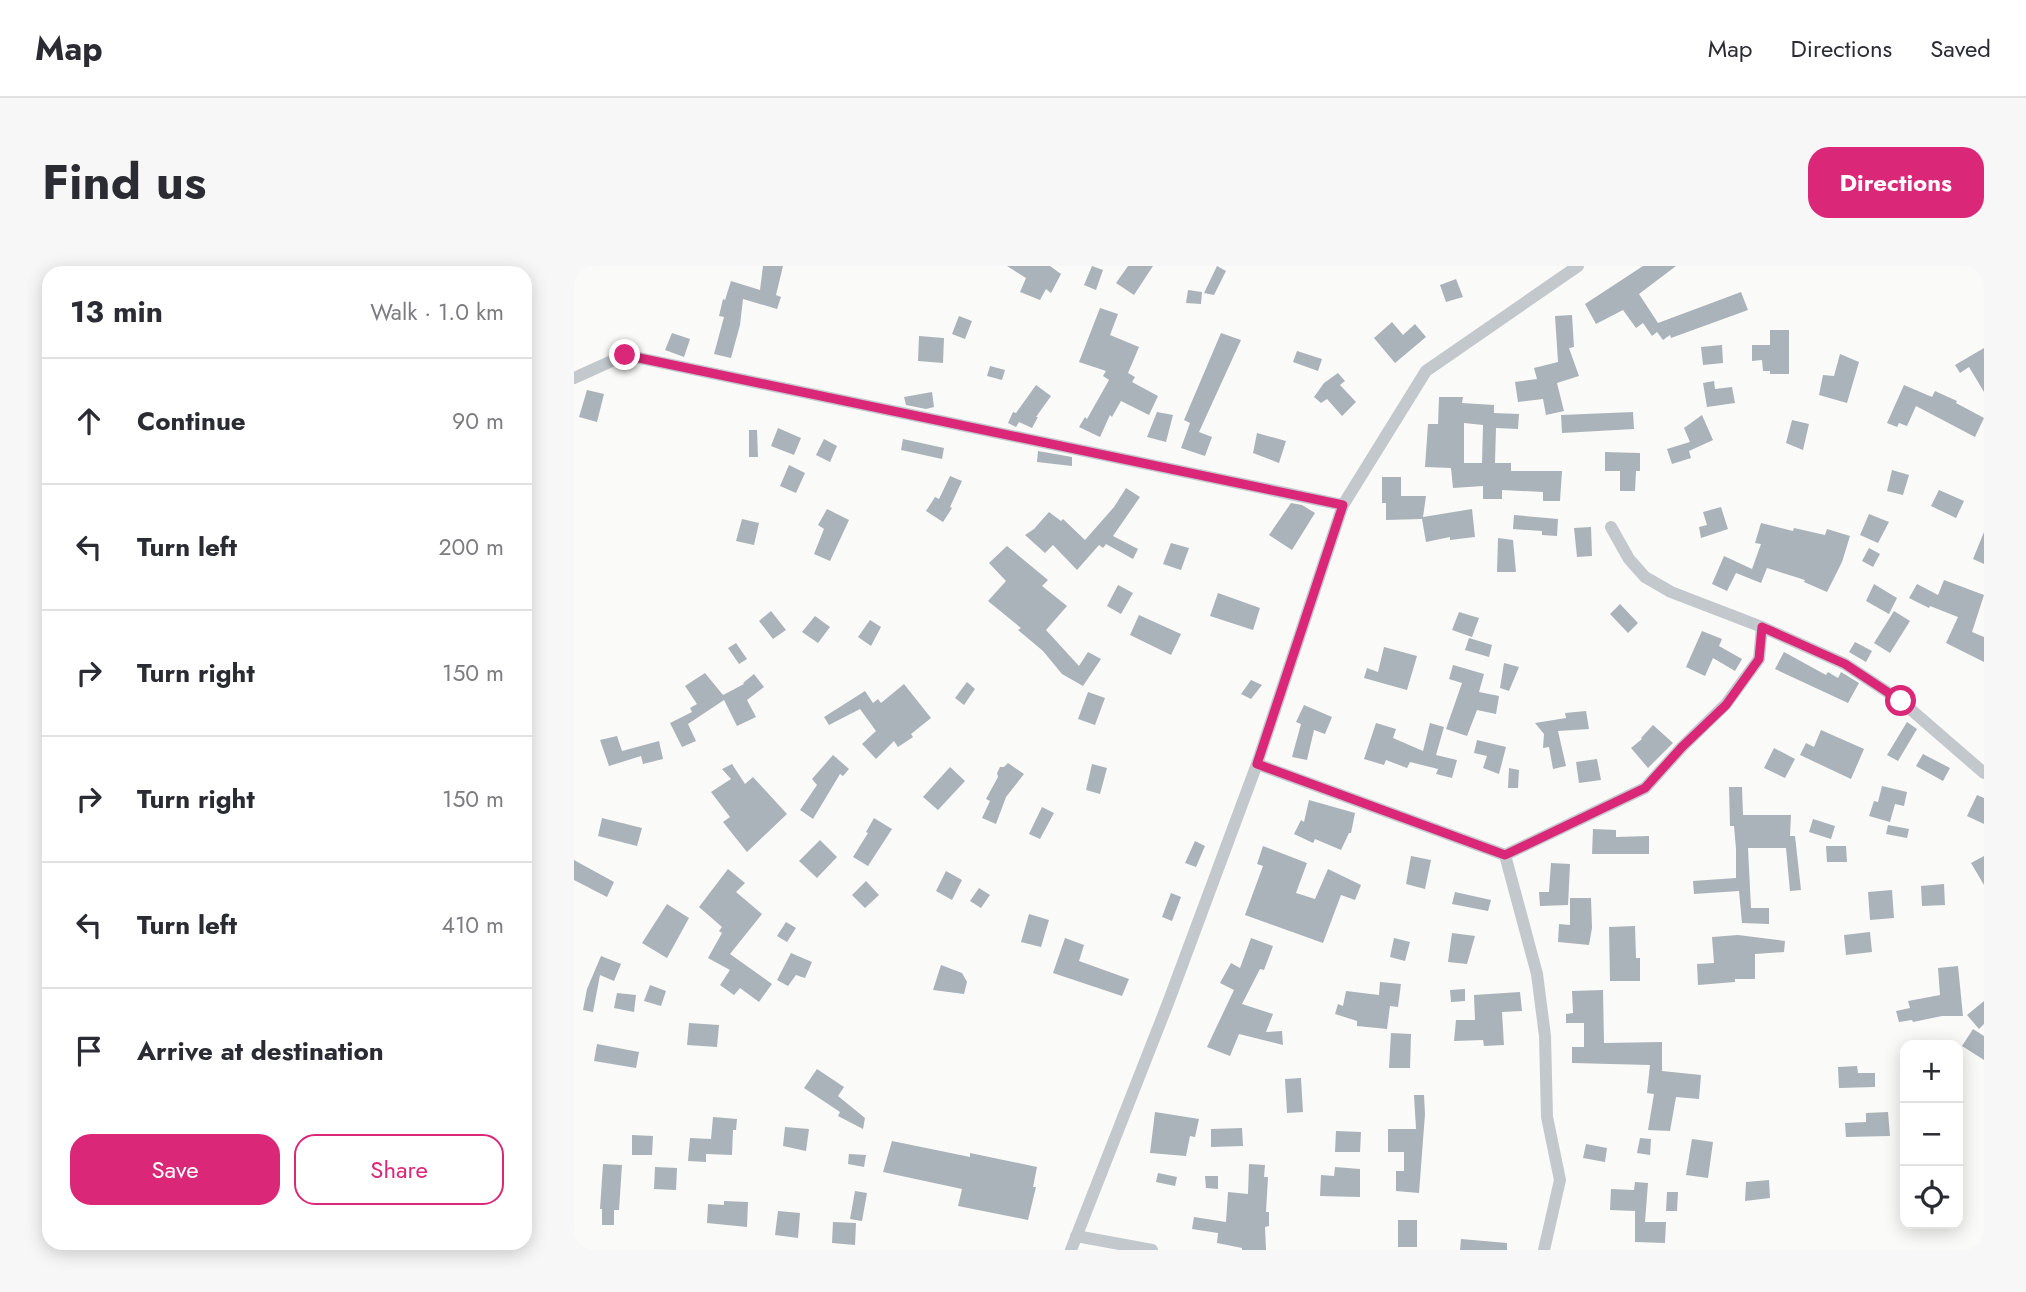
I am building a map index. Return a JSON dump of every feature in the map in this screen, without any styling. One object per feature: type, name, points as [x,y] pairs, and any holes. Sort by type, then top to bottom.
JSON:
[{"type":"street","points":[[1071,1250],[1168,1003],[1257,764],[1343,505],[1426,372],[1578,266]]},
{"type":"street","points":[[574,378],[625,355],[1343,505]]},
{"type":"street","points":[[1611,527],[1629,559],[1645,577],[1671,592],[1762,627],[1845,664],[1901,701],[1984,773]]},
{"type":"street","points":[[1257,764],[1505,855],[1645,788],[1682,747],[1726,705],[1759,659],[1762,627]]},
{"type":"street","points":[[1505,855],[1537,974],[1545,1036],[1547,1117],[1560,1180],[1544,1250]]},
{"type":"street","points":[[1076,1236],[1152,1250]]},
{"type":"building","points":[[763,266],[783,266],[776,295],[781,297],[777,309],[743,299],[740,325],[731,358],[714,354],[724,317],[719,316],[731,281],[760,290]]},
{"type":"building","points":[[1007,266],[1050,266],[1061,274],[1051,293],[1046,289],[1040,300],[1020,292],[1026,278]]},
{"type":"building","points":[[1092,266],[1103,270],[1096,290],[1084,285]]},
{"type":"building","points":[[1128,266],[1153,266],[1134,295],[1116,283]]},
{"type":"building","points":[[1217,266],[1226,271],[1214,295],[1204,293]]},
{"type":"building","points":[[1643,266],[1676,266],[1639,294],[1658,323],[1741,292],[1748,310],[1671,338],[1670,335],[1663,340],[1657,332],[1652,336],[1643,323],[1636,328],[1623,310],[1596,324],[1585,304]]},
{"type":"building","points":[[1456,279],[1463,297],[1446,302],[1440,285]]},
{"type":"building","points":[[1188,290],[1202,292],[1201,304],[1186,303]]},
{"type":"building","points":[[1100,308],[1118,314],[1110,335],[1139,347],[1128,373],[1135,377],[1132,382],[1158,396],[1149,415],[1121,401],[1112,417],[1110,415],[1100,437],[1079,427],[1085,417],[1087,419],[1109,380],[1103,376],[1106,371],[1079,362]]},
{"type":"building","points":[[1572,315],[1574,347],[1569,348],[1579,376],[1557,383],[1564,411],[1546,415],[1543,399],[1518,402],[1515,382],[1537,379],[1534,368],[1558,362],[1555,316]]},
{"type":"building","points":[[959,316],[972,321],[965,339],[952,334]]},
{"type":"building","points":[[1392,322],[1403,335],[1415,324],[1426,337],[1395,363],[1374,338]]},
{"type":"building","points":[[1770,330],[1789,330],[1789,374],[1770,374],[1770,371],[1763,371],[1762,360],[1752,361],[1752,345],[1770,345]]},
{"type":"building","points":[[672,333],[690,339],[684,357],[665,350]]},
{"type":"building","points":[[1221,333],[1241,340],[1199,432],[1212,437],[1205,456],[1181,448],[1190,423],[1184,420]]},
{"type":"building","points":[[919,336],[944,338],[943,363],[918,361]]},
{"type":"building","points":[[1722,345],[1723,363],[1703,365],[1701,347]]},
{"type":"building","points":[[1984,348],[1984,392],[1969,367],[1960,373],[1955,365]]},
{"type":"building","points":[[1297,351],[1322,359],[1318,371],[1293,362]]},
{"type":"building","points":[[1840,354],[1859,362],[1847,403],[1819,395],[1823,375],[1834,376]]},
{"type":"building","points":[[990,366],[1005,370],[1002,380],[987,376]]},
{"type":"building","points":[[1338,373],[1345,381],[1340,385],[1356,402],[1342,416],[1327,399],[1321,403],[1314,397],[1324,383]]},
{"type":"building","points":[[1714,381],[1715,389],[1732,387],[1735,403],[1707,407],[1703,383]]},
{"type":"building","points":[[1036,385],[1051,396],[1036,417],[1032,428],[1019,422],[1016,427],[1008,423],[1013,412],[1016,413]]},
{"type":"building","points":[[1904,385],[1932,397],[1935,391],[1984,418],[1975,437],[1916,406],[1907,426],[1899,423],[1897,427],[1887,423]]},
{"type":"building","points":[[587,390],[604,394],[597,422],[579,417]]},
{"type":"building","points":[[932,392],[934,407],[926,409],[906,405],[904,397]]},
{"type":"building","points":[[1439,397],[1463,397],[1462,403],[1494,405],[1494,413],[1519,414],[1518,429],[1496,428],[1495,463],[1511,463],[1511,471],[1562,471],[1560,501],[1543,501],[1543,492],[1502,490],[1502,499],[1483,499],[1483,486],[1453,488],[1451,468],[1425,467],[1428,424],[1438,424]],"holes":[[[1464,423],[1483,425],[1482,463],[1464,463]]]},
{"type":"building","points":[[1157,412],[1173,415],[1166,442],[1147,437]]},
{"type":"building","points":[[1633,412],[1634,429],[1562,433],[1561,415]]},
{"type":"building","points":[[1702,415],[1713,440],[1689,451],[1691,458],[1672,464],[1667,449],[1690,442],[1684,428]]},
{"type":"building","points":[[1792,420],[1809,424],[1803,450],[1786,443]]},
{"type":"building","points":[[778,428],[801,438],[794,455],[771,446]]},
{"type":"building","points":[[749,430],[757,430],[758,457],[749,457]]},
{"type":"building","points":[[1257,433],[1286,441],[1279,463],[1253,453]]},
{"type":"building","points":[[824,439],[837,446],[830,462],[816,455]]},
{"type":"building","points":[[903,439],[944,448],[942,459],[901,450]]},
{"type":"building","points":[[1038,451],[1072,457],[1072,466],[1037,462]]},
{"type":"building","points":[[1605,452],[1640,453],[1640,471],[1636,471],[1635,491],[1620,491],[1620,471],[1605,471]]},
{"type":"building","points":[[789,465],[805,473],[796,493],[780,486]]},
{"type":"building","points":[[1892,470],[1909,475],[1903,495],[1887,491]]},
{"type":"building","points":[[950,476],[962,481],[950,507],[952,508],[943,522],[926,511],[935,497],[939,499]]},
{"type":"building","points":[[1382,477],[1401,477],[1401,496],[1426,496],[1423,517],[1472,509],[1475,537],[1450,540],[1450,537],[1426,542],[1422,519],[1386,520],[1386,503],[1382,503]]},
{"type":"building","points":[[1126,488],[1140,497],[1113,536],[1138,549],[1133,559],[1106,544],[1103,548],[1099,545],[1077,570],[1053,545],[1045,553],[1025,535],[1049,512],[1061,521],[1063,519],[1085,540],[1114,507]]},
{"type":"building","points":[[1939,490],[1964,501],[1956,518],[1931,506]]},
{"type":"building","points":[[1291,503],[1302,505],[1315,513],[1292,550],[1269,535]]},
{"type":"building","points":[[1721,507],[1728,529],[1701,538],[1699,527],[1707,525],[1703,512]]},
{"type":"building","points":[[827,509],[849,520],[830,561],[814,554],[824,529],[818,525]]},
{"type":"building","points":[[1869,514],[1889,522],[1878,543],[1860,535]]},
{"type":"building","points":[[1514,515],[1558,519],[1557,536],[1542,535],[1542,531],[1513,529]]},
{"type":"building","points":[[742,519],[759,523],[754,545],[736,541]]},
{"type":"building","points":[[1761,523],[1825,535],[1827,529],[1850,536],[1842,562],[1827,592],[1804,582],[1805,580],[1767,568],[1761,583],[1736,573],[1727,591],[1712,584],[1724,556],[1752,569],[1761,544],[1755,543]]},
{"type":"building","points":[[1591,527],[1592,556],[1577,557],[1574,528]]},
{"type":"building","points":[[1984,532],[1984,564],[1973,559]]},
{"type":"building","points":[[1498,538],[1513,540],[1516,572],[1497,572]]},
{"type":"building","points":[[1171,543],[1189,548],[1181,570],[1163,564]]},
{"type":"building","points":[[1007,546],[1048,580],[1042,586],[1067,606],[1046,630],[1079,666],[1088,652],[1101,659],[1083,686],[1062,674],[1043,651],[1018,630],[1021,628],[988,601],[1006,581],[989,563]]},
{"type":"building","points":[[1869,548],[1880,554],[1873,567],[1862,561]]},
{"type":"building","points":[[1944,580],[1984,595],[1972,632],[1984,637],[1984,662],[1946,643],[1958,617],[1909,598],[1917,584],[1938,595]]},
{"type":"building","points":[[1874,584],[1897,598],[1889,614],[1866,601]]},
{"type":"building","points":[[1118,585],[1133,593],[1121,614],[1107,606]]},
{"type":"building","points":[[1218,593],[1260,608],[1253,630],[1210,616]]},
{"type":"building","points":[[1620,604],[1638,623],[1628,633],[1610,614]]},
{"type":"building","points":[[771,611],[786,630],[773,639],[759,621]]},
{"type":"building","points":[[1894,611],[1910,621],[1890,653],[1874,643]]},
{"type":"building","points":[[1459,612],[1479,618],[1472,637],[1452,630]]},
{"type":"building","points":[[1139,615],[1181,634],[1171,655],[1130,635]]},
{"type":"building","points":[[815,616],[830,627],[818,643],[802,632]]},
{"type":"building","points":[[870,620],[881,627],[871,646],[858,637]]},
{"type":"building","points":[[1702,631],[1722,639],[1719,646],[1742,659],[1735,671],[1713,658],[1705,676],[1686,667]]},
{"type":"building","points":[[1469,638],[1492,645],[1489,657],[1465,650]]},
{"type":"building","points":[[1855,642],[1872,651],[1866,662],[1849,652]]},
{"type":"building","points":[[736,643],[747,659],[739,664],[728,648]]},
{"type":"building","points":[[1384,647],[1417,656],[1407,690],[1364,678],[1367,668],[1378,672]]},
{"type":"building","points":[[1784,652],[1826,675],[1828,672],[1838,678],[1841,672],[1859,683],[1848,703],[1775,669]]},
{"type":"building","points":[[1504,663],[1519,667],[1509,691],[1500,688]]},
{"type":"building","points":[[1453,665],[1484,674],[1479,692],[1499,696],[1496,714],[1477,710],[1467,736],[1446,729],[1462,683],[1449,679]]},
{"type":"building","points":[[705,673],[723,695],[744,684],[754,674],[764,687],[747,700],[756,717],[737,726],[724,700],[688,724],[696,741],[682,747],[670,723],[692,712],[690,708],[697,704],[685,686]]},
{"type":"building","points":[[1251,680],[1262,685],[1251,699],[1241,694]]},
{"type":"building","points":[[967,682],[975,689],[964,705],[955,698]]},
{"type":"building","points":[[904,684],[931,718],[911,734],[913,737],[898,747],[894,741],[876,759],[862,744],[876,731],[860,709],[829,725],[824,717],[865,691],[873,703],[878,699],[881,703]]},
{"type":"building","points":[[1088,692],[1105,698],[1095,725],[1078,719]]},
{"type":"building","points":[[1304,705],[1332,717],[1325,734],[1314,730],[1307,760],[1292,757],[1301,724],[1296,722]]},
{"type":"building","points":[[1586,711],[1589,729],[1558,731],[1566,766],[1553,769],[1549,747],[1543,748],[1544,734],[1535,723],[1566,718],[1565,713]]},
{"type":"building","points":[[1907,722],[1917,729],[1898,761],[1887,755]]},
{"type":"building","points":[[1376,723],[1396,729],[1393,738],[1423,751],[1430,723],[1444,727],[1436,755],[1457,760],[1452,778],[1436,774],[1438,769],[1410,762],[1407,768],[1386,760],[1384,765],[1364,759]]},
{"type":"building","points":[[1653,725],[1673,743],[1648,768],[1631,748]]},
{"type":"building","points":[[1821,730],[1864,749],[1851,779],[1800,755],[1806,743],[1814,747]]},
{"type":"building","points":[[617,736],[622,751],[659,741],[663,759],[643,764],[641,756],[609,766],[600,740]]},
{"type":"building","points":[[1477,740],[1506,747],[1499,774],[1483,768],[1487,756],[1474,753]]},
{"type":"building","points":[[1774,748],[1795,759],[1785,778],[1764,768]]},
{"type":"building","points":[[1923,754],[1950,768],[1943,781],[1916,766]]},
{"type":"building","points":[[833,755],[849,769],[843,776],[840,774],[813,819],[800,810],[817,785],[812,779]]},
{"type":"building","points":[[1597,759],[1601,780],[1579,783],[1576,762]]},
{"type":"building","points":[[1008,763],[1024,774],[1006,797],[996,824],[982,818],[990,801],[986,799],[998,777],[997,773],[1000,767]]},
{"type":"building","points":[[732,764],[745,784],[753,777],[787,814],[747,852],[723,822],[730,817],[711,792],[731,779],[722,769]]},
{"type":"building","points":[[1092,764],[1107,768],[1100,794],[1086,790]]},
{"type":"building","points":[[950,767],[965,781],[938,810],[923,797]]},
{"type":"building","points":[[1509,768],[1519,770],[1518,788],[1508,788]]},
{"type":"building","points":[[1882,786],[1907,792],[1904,806],[1895,804],[1890,822],[1869,816],[1874,801],[1878,802]]},
{"type":"building","points":[[1729,787],[1742,787],[1743,815],[1791,815],[1790,836],[1795,836],[1801,890],[1790,891],[1786,848],[1748,848],[1751,908],[1769,908],[1769,924],[1742,923],[1739,891],[1694,894],[1693,881],[1736,878],[1736,849],[1734,826],[1730,826]]},
{"type":"building","points":[[1977,795],[1984,798],[1984,824],[1967,816]]},
{"type":"building","points":[[1309,800],[1355,813],[1351,833],[1341,850],[1315,839],[1313,843],[1294,834],[1301,820],[1304,822]]},
{"type":"building","points":[[1042,807],[1054,813],[1040,839],[1029,834]]},
{"type":"building","points":[[602,818],[642,828],[637,846],[598,836]]},
{"type":"building","points":[[874,818],[892,829],[868,866],[853,857]]},
{"type":"building","points":[[1813,819],[1835,826],[1831,839],[1809,832]]},
{"type":"building","points":[[1888,825],[1909,829],[1907,838],[1886,834]]},
{"type":"building","points":[[1593,829],[1616,830],[1616,837],[1649,836],[1649,854],[1592,854]]},
{"type":"building","points":[[820,840],[837,857],[817,878],[799,861]]},
{"type":"building","points":[[1195,841],[1205,846],[1196,867],[1185,863]]},
{"type":"building","points":[[1263,846],[1307,863],[1296,893],[1315,899],[1328,869],[1361,885],[1355,900],[1341,895],[1323,943],[1245,915],[1263,866],[1257,864]]},
{"type":"building","points":[[1826,846],[1846,846],[1847,862],[1827,862]]},
{"type":"building","points":[[1411,856],[1431,860],[1425,889],[1406,884]]},
{"type":"building","points":[[1984,856],[1984,885],[1971,863]]},
{"type":"building","points":[[574,860],[614,882],[607,897],[574,880]]},
{"type":"building","points":[[1551,863],[1570,864],[1568,905],[1540,906],[1539,892],[1549,892]]},
{"type":"building","points":[[728,869],[745,883],[736,892],[762,914],[730,954],[772,984],[759,1002],[740,988],[734,995],[720,985],[730,970],[708,958],[722,933],[719,931],[722,927],[699,907]]},
{"type":"building","points":[[946,871],[962,880],[952,900],[936,891]]},
{"type":"building","points":[[866,881],[879,895],[865,908],[852,895]]},
{"type":"building","points":[[1944,884],[1945,905],[1922,906],[1921,886]]},
{"type":"building","points":[[979,888],[990,895],[981,908],[970,901]]},
{"type":"building","points":[[1892,890],[1894,918],[1870,920],[1868,892]]},
{"type":"building","points":[[1455,892],[1491,900],[1488,911],[1452,904]]},
{"type":"building","points":[[1171,893],[1181,897],[1172,921],[1162,917]]},
{"type":"building","points":[[1570,898],[1591,898],[1592,928],[1589,945],[1558,942],[1559,924],[1570,925]]},
{"type":"building","points":[[667,904],[689,918],[667,958],[642,943]]},
{"type":"building","points":[[1029,914],[1049,920],[1041,947],[1021,942]]},
{"type":"building","points":[[786,922],[796,928],[787,942],[777,936]]},
{"type":"building","points":[[1635,926],[1640,981],[1610,981],[1609,927]]},
{"type":"building","points":[[1870,932],[1872,952],[1846,955],[1844,935]]},
{"type":"building","points":[[1452,933],[1475,936],[1467,964],[1448,962]]},
{"type":"building","points":[[1738,935],[1785,941],[1784,952],[1755,954],[1755,979],[1698,985],[1697,964],[1714,963],[1712,937]]},
{"type":"building","points":[[1065,938],[1084,945],[1079,961],[1129,979],[1122,996],[1053,973]]},
{"type":"building","points":[[1251,938],[1273,946],[1264,970],[1260,969],[1242,1004],[1273,1014],[1266,1032],[1282,1031],[1283,1045],[1239,1034],[1230,1056],[1207,1047],[1234,990],[1220,983],[1231,963],[1240,968]]},
{"type":"building","points":[[1394,938],[1410,942],[1405,961],[1390,957]]},
{"type":"building","points":[[791,953],[812,962],[805,978],[796,975],[788,986],[777,980]]},
{"type":"building","points":[[601,956],[621,964],[614,981],[600,975],[593,1012],[583,1010],[587,989]]},
{"type":"building","points":[[941,965],[962,973],[967,982],[964,994],[933,990]]},
{"type":"building","points":[[1958,966],[1963,1016],[1899,1022],[1896,1011],[1910,1008],[1908,1001],[1940,995],[1938,968]]},
{"type":"building","points":[[1380,982],[1401,984],[1398,1007],[1390,1006],[1387,1029],[1357,1026],[1357,1021],[1335,1014],[1338,1004],[1343,1006],[1346,991],[1379,995]]},
{"type":"building","points":[[650,985],[666,991],[661,1006],[644,1001]]},
{"type":"building","points":[[1465,989],[1465,1001],[1451,1002],[1450,990]]},
{"type":"building","points":[[1603,990],[1604,1043],[1662,1042],[1662,1071],[1701,1075],[1699,1099],[1676,1097],[1670,1131],[1648,1130],[1654,1094],[1647,1093],[1650,1065],[1572,1063],[1572,1047],[1584,1047],[1584,1023],[1566,1023],[1566,1014],[1573,1013],[1572,991]]},
{"type":"building","points":[[1520,992],[1522,1011],[1502,1012],[1504,1045],[1484,1046],[1483,1040],[1454,1041],[1456,1020],[1475,1020],[1474,995]]},
{"type":"building","points":[[617,993],[636,995],[634,1012],[614,1008]]},
{"type":"building","points":[[1984,1001],[1984,1024],[1979,1029],[1967,1015]]},
{"type":"building","points":[[689,1023],[719,1025],[717,1047],[687,1045]]},
{"type":"building","points":[[1973,1029],[1984,1036],[1984,1060],[1963,1047]]},
{"type":"building","points":[[1391,1033],[1411,1034],[1410,1068],[1389,1068]]},
{"type":"building","points":[[597,1044],[639,1052],[636,1068],[594,1061]]},
{"type":"building","points":[[1857,1066],[1858,1073],[1875,1073],[1875,1087],[1839,1088],[1838,1067]]},
{"type":"building","points":[[817,1069],[844,1087],[838,1096],[865,1118],[863,1129],[838,1116],[840,1112],[804,1088]]},
{"type":"building","points":[[1301,1078],[1303,1112],[1287,1113],[1285,1079]]},
{"type":"building","points":[[1414,1095],[1424,1095],[1425,1114],[1419,1193],[1396,1191],[1396,1171],[1404,1171],[1404,1152],[1388,1152],[1388,1129],[1416,1129]]},
{"type":"building","points":[[1155,1112],[1199,1119],[1195,1137],[1190,1136],[1186,1156],[1150,1153]]},
{"type":"building","points":[[1888,1112],[1890,1136],[1846,1137],[1845,1123],[1866,1122],[1866,1113]]},
{"type":"building","points":[[713,1117],[737,1119],[736,1130],[733,1130],[732,1155],[706,1154],[706,1162],[688,1161],[690,1138],[711,1139]]},
{"type":"building","points":[[785,1127],[809,1129],[806,1151],[783,1146]]},
{"type":"building","points":[[1242,1128],[1243,1146],[1211,1147],[1211,1129]]},
{"type":"building","points":[[1336,1131],[1361,1132],[1360,1152],[1335,1152]]},
{"type":"building","points":[[632,1135],[653,1136],[652,1155],[632,1155]]},
{"type":"building","points":[[1640,1138],[1651,1139],[1650,1155],[1637,1153]]},
{"type":"building","points":[[1692,1139],[1713,1142],[1708,1178],[1686,1175]]},
{"type":"building","points":[[892,1141],[1037,1167],[1033,1187],[1036,1187],[1028,1220],[958,1206],[962,1189],[883,1172]]},
{"type":"building","points":[[1586,1144],[1607,1148],[1605,1162],[1583,1158]]},
{"type":"building","points":[[849,1154],[866,1155],[864,1167],[848,1164]]},
{"type":"building","points":[[603,1164],[622,1165],[619,1210],[614,1210],[614,1225],[602,1225],[600,1209]]},
{"type":"building","points":[[1249,1164],[1265,1165],[1264,1177],[1268,1177],[1266,1212],[1269,1212],[1269,1226],[1265,1227],[1266,1250],[1242,1250],[1217,1243],[1218,1233],[1192,1229],[1194,1217],[1226,1222],[1228,1192],[1248,1194]]},
{"type":"building","points":[[655,1167],[677,1168],[676,1190],[654,1189]]},
{"type":"building","points":[[1335,1167],[1360,1169],[1360,1197],[1320,1196],[1321,1175],[1334,1176]]},
{"type":"building","points":[[1158,1173],[1177,1177],[1175,1186],[1156,1182]]},
{"type":"building","points":[[1205,1176],[1218,1176],[1218,1189],[1206,1188]]},
{"type":"building","points":[[1769,1180],[1770,1198],[1745,1201],[1746,1182]]},
{"type":"building","points":[[1635,1182],[1648,1183],[1645,1222],[1666,1222],[1665,1243],[1635,1242],[1635,1211],[1610,1210],[1611,1189],[1634,1190]]},
{"type":"building","points":[[855,1191],[867,1193],[862,1221],[850,1219]]},
{"type":"building","points":[[1667,1192],[1678,1192],[1677,1211],[1666,1211]]},
{"type":"building","points":[[724,1201],[748,1202],[747,1227],[707,1223],[708,1204],[724,1205]]},
{"type":"building","points":[[778,1211],[800,1213],[798,1238],[775,1235]]},
{"type":"building","points":[[1398,1220],[1417,1220],[1417,1247],[1398,1247]]},
{"type":"building","points":[[833,1222],[856,1223],[855,1245],[832,1243]]},
{"type":"building","points":[[1461,1239],[1507,1243],[1507,1250],[1460,1250]]},
{"type":"route","points":[[625,355],[1343,505],[1257,764],[1505,855],[1645,788],[1682,747],[1726,705],[1759,659],[1762,627],[1845,664],[1901,701]]}]
